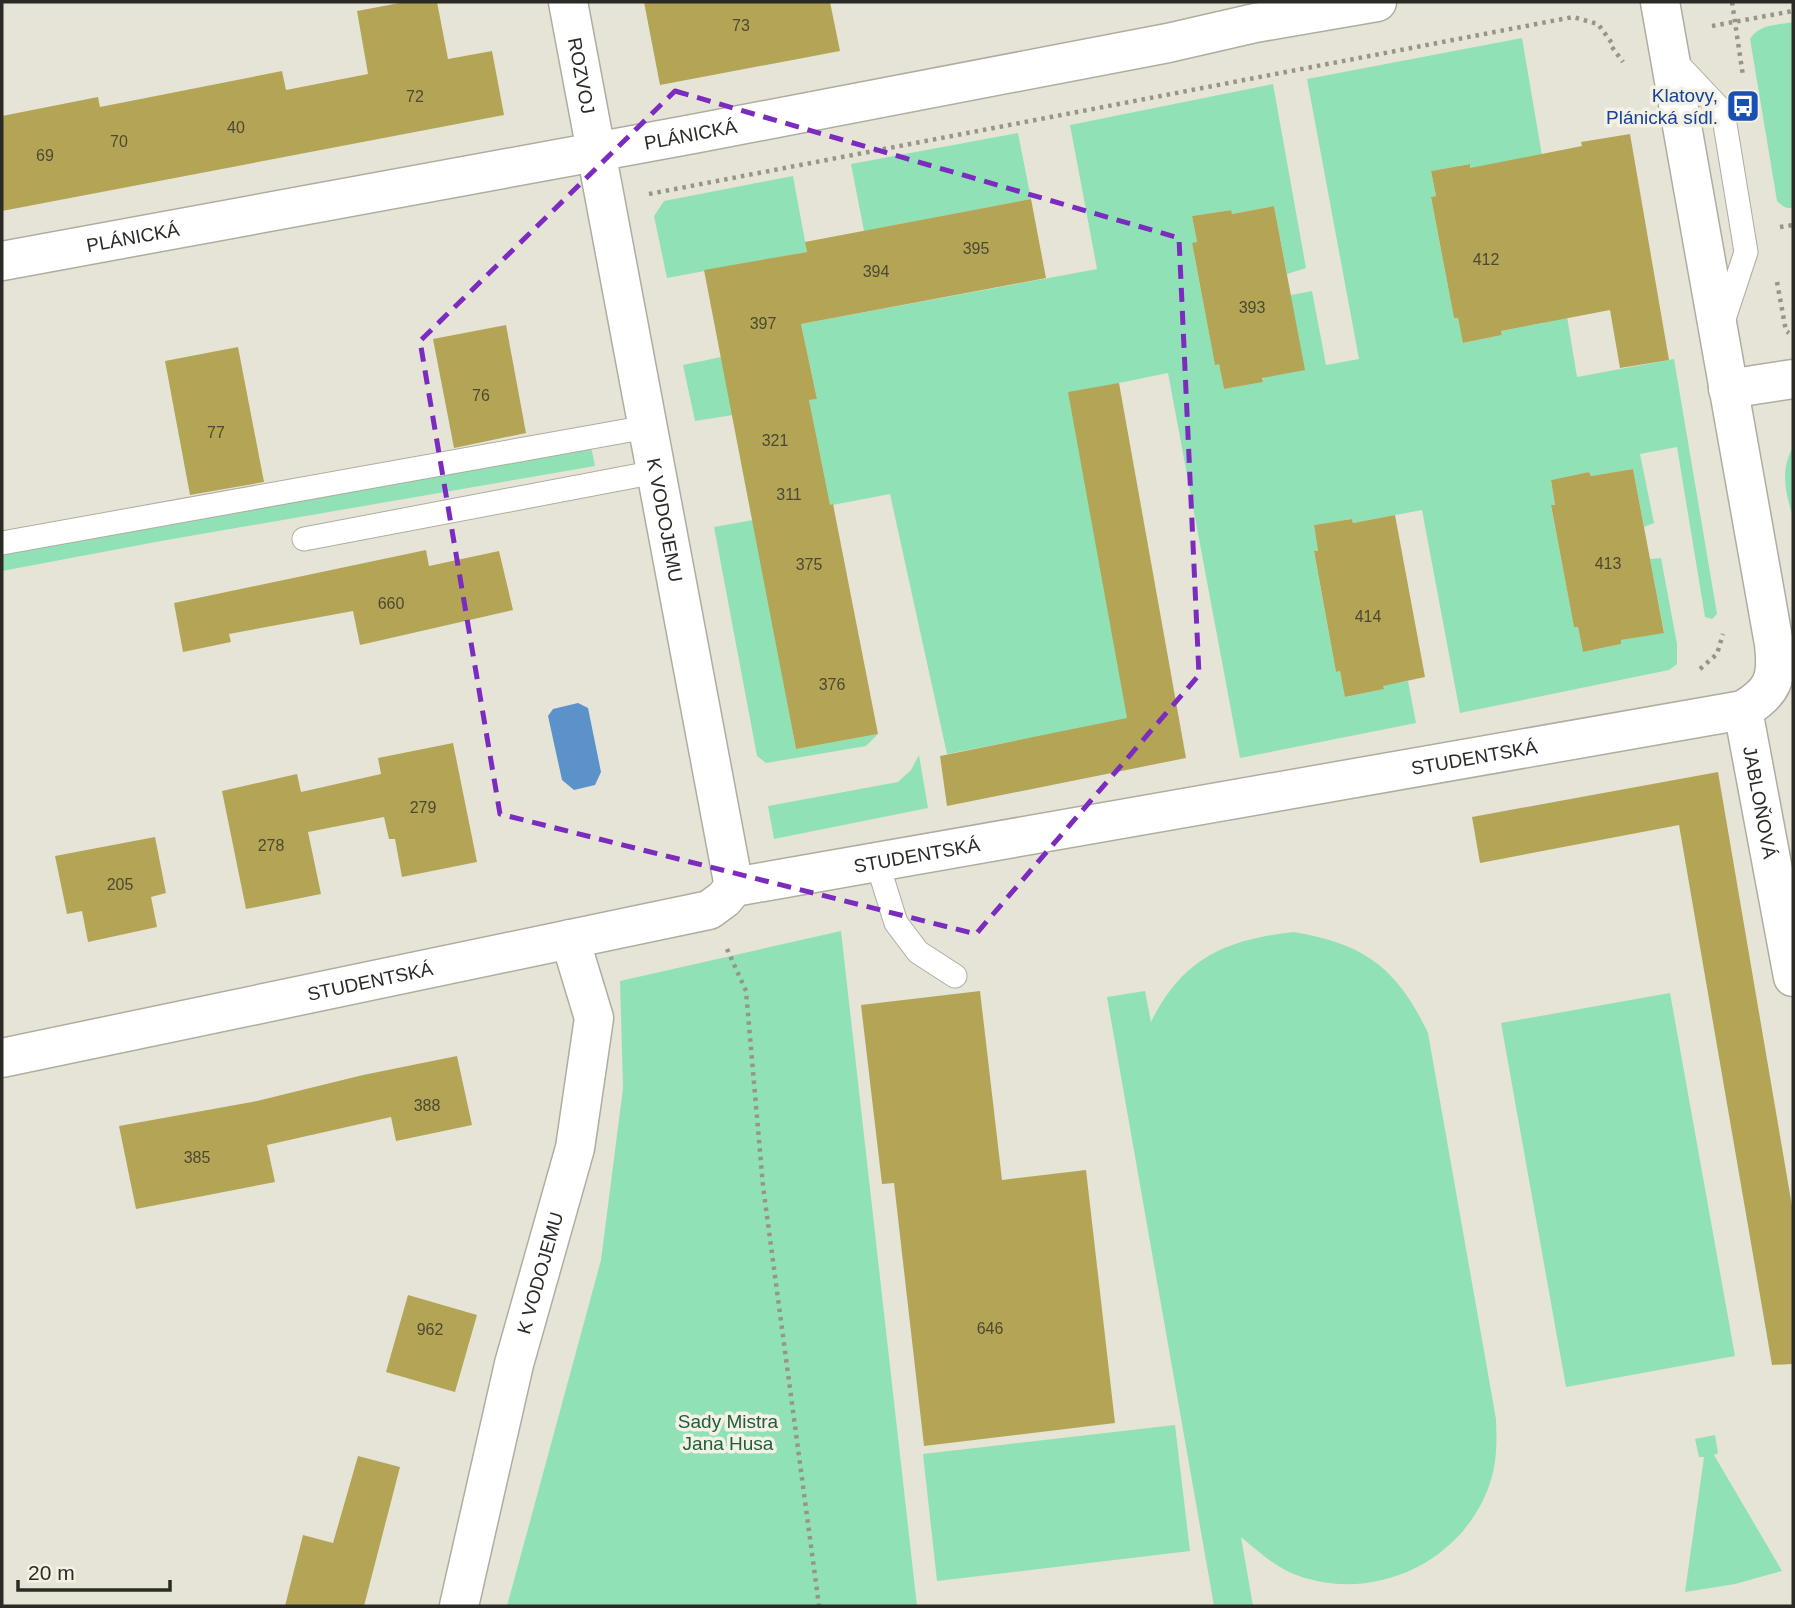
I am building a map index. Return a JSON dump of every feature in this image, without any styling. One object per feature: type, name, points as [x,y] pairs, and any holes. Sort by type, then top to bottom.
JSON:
[{"type":"street","name":"ROZVOJ","points":[[568,2],[595,151]]},
{"type":"street","name":"PLÁNICKÁ","points":[[2,261],[1168,43],[1254,12],[1377,2]]},
{"type":"street","name":"STUDENTSKÁ","points":[[2,1058],[570,939],[877,862],[1743,710],[1761,699],[1771,686],[1784,651],[1728,389],[1665,31]]},
{"type":"street","name":"K VODOJEMU","points":[[595,151],[656,472],[721,899]]},
{"type":"street","points":[[1728,389],[1793,379]]},
{"type":"street","name":"JABLOŇOVÁ","points":[[1743,710],[1793,977]]},
{"type":"street","name":"K VODOJEMU","points":[[459,1606],[514,1364],[575,1148],[594,1018],[570,939]]},
{"type":"lane","points":[[2,543],[647,426]]},
{"type":"lane","points":[[304,539],[656,472]]},
{"type":"lane","points":[[877,862],[896,923],[918,952],[955,976]]},
{"type":"path","points":[[1612,47],[1665,31],[1793,11]]},
{"type":"path","points":[[605,203],[1573,17],[1598,24],[1629,72]]},
{"type":"path","points":[[1690,674],[1701,669],[1717,654],[1724,632]]},
{"type":"path","points":[[721,899],[746,990],[765,1200],[819,1606]]},
{"type":"highlighted area","points":[[675,91],[1179,238],[1199,675],[976,934],[500,814],[420,341]]},
{"type":"green space","points":[[1793,22],[1791,208],[1784,207],[1777,201],[1750,39],[1763,28]]},
{"type":"green space","points":[[1522,38],[1554,226],[1470,168],[1469,164],[1431,171],[1436,196],[1431,197],[1454,318],[1458,318],[1464,343],[1502,335],[1501,331],[1543,323],[1561,280],[1577,377],[1674,359],[1717,614],[1712,619],[1705,617],[1677,447],[1640,454],[1654,523],[1644,527],[1633,469],[1591,476],[1589,472],[1551,480],[1555,505],[1551,506],[1574,626],[1578,627],[1583,652],[1621,644],[1621,640],[1664,632],[1650,559],[1661,558],[1677,644],[1677,664],[1669,670],[1460,713],[1422,510],[1353,523],[1352,519],[1314,525],[1318,551],[1314,552],[1336,672],[1340,671],[1346,697],[1383,689],[1383,685],[1408,681],[1416,723],[1240,758],[1168,373],[1119,383],[1128,719],[947,754],[890,494],[827,506],[809,400],[817,399],[801,324],[1097,269],[1070,125],[1273,84],[1306,268],[1287,274],[1274,206],[1232,214],[1230,210],[1192,216],[1197,242],[1192,244],[1215,364],[1219,364],[1224,389],[1262,382],[1291,295],[1312,291],[1326,365],[1359,359],[1307,79]]},
{"type":"green space","points":[[1018,133],[1031,199],[864,231],[851,164]]},
{"type":"green space","points":[[793,176],[807,252],[667,278],[654,216],[664,201]]},
{"type":"green space","points":[[721,357],[733,415],[695,421],[683,365]]},
{"type":"green space","points":[[591,446],[595,466],[2,571],[2,553]]},
{"type":"green space","points":[[1793,447],[1793,517],[1785,473]]},
{"type":"green space","points":[[753,520],[796,749],[878,734],[866,746],[766,763],[757,756],[714,527]]},
{"type":"green space","points":[[919,755],[928,808],[774,839],[768,806],[898,782],[911,770]]},
{"type":"green space","name":"Sady Mistra Jana Husa","points":[[841,931],[917,1606],[507,1606],[601,1260],[623,1088],[620,981]]},
{"type":"green space","points":[[1294,932],[1341,944],[1376,963],[1404,991],[1428,1033],[1496,1419],[1495,1459],[1490,1483],[1477,1510],[1460,1534],[1438,1554],[1414,1569],[1386,1579],[1358,1584],[1328,1583],[1283,1569],[1241,1537],[1253,1606],[1214,1606],[1107,997],[1145,991],[1151,1022],[1177,982],[1192,967],[1209,956],[1248,940]]},
{"type":"green space","points":[[1670,993],[1735,1356],[1566,1387],[1501,1023]]},
{"type":"green space","points":[[1175,1425],[1190,1551],[937,1581],[923,1454]]},
{"type":"green space","points":[[1715,1435],[1718,1453],[1714,1455],[1782,1571],[1735,1584],[1685,1592],[1704,1457],[1699,1457],[1695,1439]]},
{"type":"water","points":[[578,703],[588,708],[601,772],[595,785],[574,790],[562,780],[548,716],[553,709]]},
{"type":"building","points":[[405,2],[437,2],[448,59],[492,51],[504,115],[2,211],[2,116],[98,97],[100,107],[282,71],[286,90],[368,74],[357,11]]},
{"type":"building","points":[[644,2],[830,2],[840,51],[660,85]]},
{"type":"building","points":[[1630,134],[1669,360],[1620,368],[1610,310],[1501,331],[1502,335],[1463,343],[1458,318],[1454,318],[1431,197],[1436,196],[1431,171],[1470,164],[1470,168],[1582,146],[1581,142]]},
{"type":"building","points":[[1031,199],[1046,278],[801,324],[817,399],[809,400],[830,505],[833,504],[878,734],[796,749],[704,270],[807,252],[805,242]]},
{"type":"building","points":[[1274,206],[1305,370],[1224,389],[1219,364],[1215,365],[1192,243],[1197,242],[1192,216],[1231,210],[1232,214]]},
{"type":"building","points":[[506,325],[526,433],[454,448],[433,339]]},
{"type":"building","points":[[238,347],[264,482],[190,495],[165,361]]},
{"type":"building","points":[[1119,383],[1186,758],[947,806],[940,756],[1127,718],[1068,392]]},
{"type":"building","points":[[1633,469],[1664,633],[1621,640],[1621,644],[1583,652],[1578,627],[1574,627],[1551,505],[1555,505],[1551,480],[1589,472],[1591,476]]},
{"type":"building","points":[[1395,515],[1425,677],[1345,697],[1340,671],[1336,672],[1314,551],[1318,551],[1314,525],[1352,519],[1353,523]]},
{"type":"building","points":[[426,550],[429,566],[499,551],[513,610],[360,645],[353,611],[229,634],[231,642],[183,652],[174,603]]},
{"type":"building","points":[[453,743],[477,862],[402,877],[395,839],[389,839],[384,817],[308,832],[321,894],[246,909],[222,791],[297,774],[301,792],[381,774],[378,758]]},
{"type":"building","points":[[1718,772],[1793,1212],[1793,1364],[1772,1365],[1679,825],[1480,863],[1472,817]]},
{"type":"building","points":[[155,837],[166,893],[151,897],[157,927],[88,942],[82,911],[67,914],[55,856]]},
{"type":"building","points":[[980,991],[1002,1180],[1086,1170],[1115,1423],[924,1446],[894,1183],[882,1184],[861,1005]]},
{"type":"building","points":[[457,1056],[472,1125],[396,1141],[391,1117],[267,1145],[275,1182],[136,1209],[119,1126],[257,1101]]},
{"type":"building","points":[[408,1295],[477,1315],[455,1392],[386,1372]]},
{"type":"building","points":[[358,1456],[400,1467],[364,1606],[285,1606],[303,1535],[333,1543]]},
{"type":"place","name":"Klatovy, Plánická sídl.","points":[[1743,106]]}]
